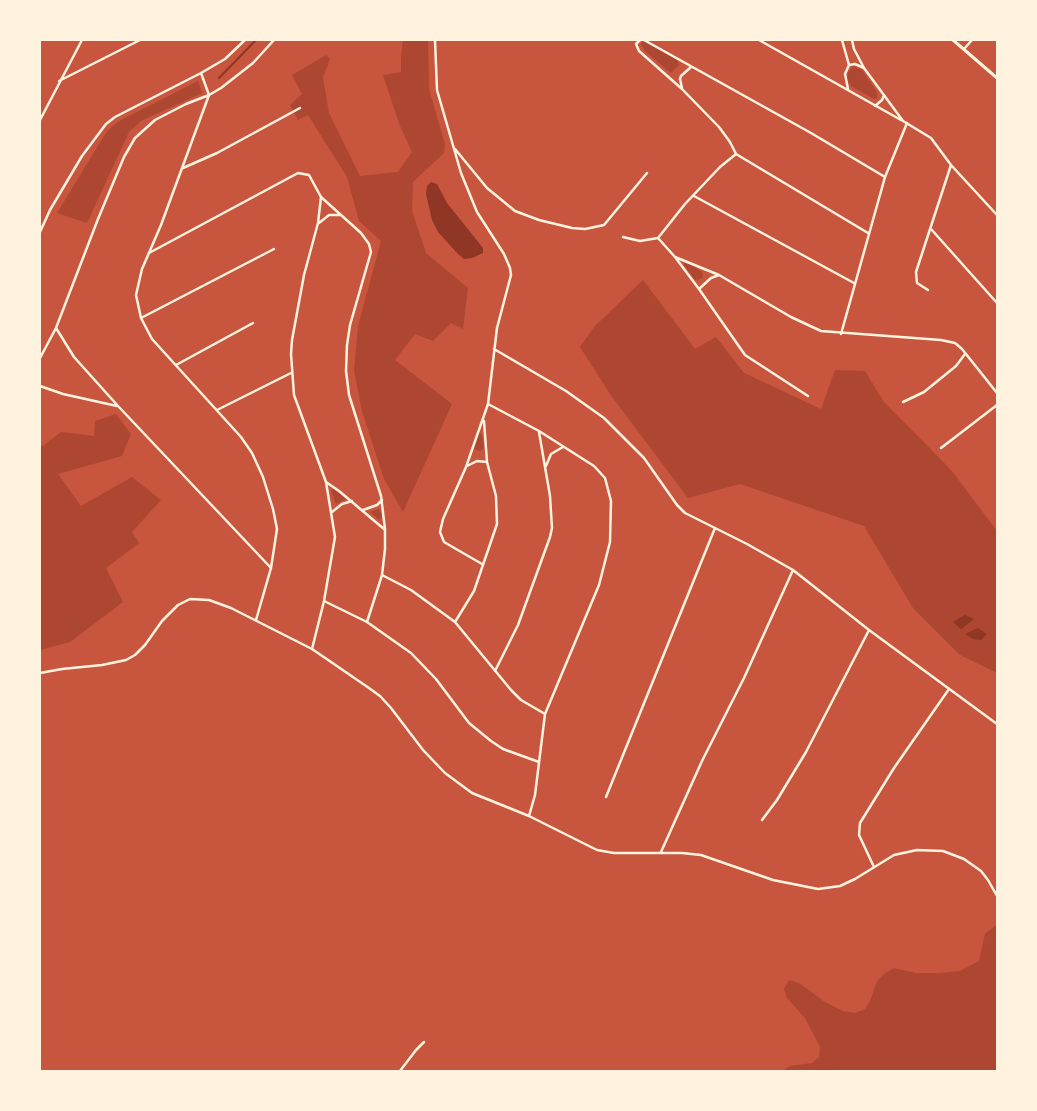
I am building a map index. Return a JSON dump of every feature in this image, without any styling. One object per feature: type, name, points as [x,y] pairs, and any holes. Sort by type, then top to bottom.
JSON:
[{"type":"street","points":[[40,120],[59,81],[82,40]]},
{"type":"street","points":[[59,81],[140,40]]},
{"type":"street","points":[[40,232],[50,210],[82,156],[106,124],[115,117],[225,59],[246,40]]},
{"type":"street","points":[[40,358],[56,328],[98,219],[124,157],[135,138],[155,120],[186,104],[209,96],[242,73],[274,40]]},
{"type":"street","points":[[435,40],[437,90],[461,173],[477,212],[510,264],[511,275],[497,328],[488,404],[484,419],[466,467],[443,519],[440,535],[444,542],[482,564]]},
{"type":"street","points":[[644,40],[811,133],[885,177]]},
{"type":"street","points":[[759,40],[848,89],[931,138],[951,165],[997,215]]},
{"type":"street","points":[[842,40],[849,65],[845,74],[848,89]]},
{"type":"street","points":[[852,40],[854,49],[864,68],[903,121]]},
{"type":"street","points":[[953,40],[997,78]]},
{"type":"street","points":[[964,49],[972,40]]},
{"type":"street","points":[[637,41],[645,57],[682,89],[719,127],[730,142],[736,154],[868,233]]},
{"type":"street","points":[[849,65],[856,64],[864,68]]},
{"type":"street","points":[[682,89],[680,82],[681,76],[692,67]]},
{"type":"street","points":[[201,73],[209,96],[183,168],[140,275],[136,294],[141,318],[157,344],[217,410],[252,453],[265,484],[277,521],[277,540],[272,568],[256,620]]},
{"type":"street","points":[[875,106],[882,100],[884,95]]},
{"type":"street","points":[[183,168],[217,153],[300,108]]},
{"type":"street","points":[[841,334],[868,233],[885,177],[907,123]]},
{"type":"street","points":[[454,147],[487,188],[515,211],[539,220],[572,228],[585,229],[604,225],[647,173]]},
{"type":"street","points":[[623,237],[640,241],[658,238],[676,214],[720,167],[736,154]]},
{"type":"street","points":[[928,290],[918,283],[915,277],[951,165]]},
{"type":"street","points":[[149,253],[295,174],[304,173],[309,175],[321,197],[361,233],[369,244],[371,252],[350,325],[347,345],[346,371],[349,395],[382,500],[385,529],[382,575],[367,622]]},
{"type":"street","points":[[694,196],[854,284]]},
{"type":"street","points":[[312,649],[324,601],[335,537],[326,482],[296,402],[291,373],[292,340],[304,275],[318,223],[321,197]]},
{"type":"street","points":[[318,223],[329,215],[340,215]]},
{"type":"street","points":[[931,229],[997,303]]},
{"type":"street","points":[[658,238],[675,257],[745,355],[808,396]]},
{"type":"street","points":[[141,318],[274,249]]},
{"type":"street","points":[[675,257],[720,275],[804,324],[821,332],[950,341],[958,345],[997,393]]},
{"type":"street","points":[[698,289],[711,278],[720,275]]},
{"type":"street","points":[[176,365],[253,323]]},
{"type":"street","points":[[56,328],[74,357],[118,406],[272,568]]},
{"type":"street","points":[[494,349],[534,371],[594,410],[644,458],[681,510],[793,570],[869,630],[997,724]]},
{"type":"street","points":[[903,402],[924,392],[956,366],[965,354]]},
{"type":"street","points":[[217,410],[291,373]]},
{"type":"street","points":[[40,386],[63,394],[118,406]]},
{"type":"street","points":[[488,404],[539,431],[594,466],[605,478],[610,492],[611,527],[608,555],[599,585],[544,714],[536,795],[529,816]]},
{"type":"street","points":[[941,448],[997,405]]},
{"type":"street","points":[[455,622],[474,591],[482,564],[498,524],[496,496],[487,462],[484,419]]},
{"type":"street","points":[[495,671],[518,625],[548,544],[552,528],[552,515],[539,431]]},
{"type":"street","points":[[545,466],[551,454],[563,447]]},
{"type":"street","points":[[466,467],[477,461],[487,462]]},
{"type":"street","points":[[326,482],[352,501],[385,529]]},
{"type":"street","points":[[362,510],[375,507],[382,500]]},
{"type":"street","points":[[331,512],[342,504],[352,501]]},
{"type":"street","points":[[606,797],[715,528]]},
{"type":"street","points":[[661,852],[702,761],[744,678],[793,570]]},
{"type":"street","points":[[382,575],[411,590],[455,622],[521,700],[544,714]]},
{"type":"street","points":[[40,673],[49,670],[112,664],[130,658],[144,645],[171,611],[183,602],[190,599],[209,600],[256,620],[312,649],[380,696],[423,750],[458,784],[492,803],[529,816],[597,850],[627,854],[661,852],[701,855],[773,880],[818,889],[840,886],[855,879],[894,855],[906,852],[931,850],[943,851],[964,858],[980,871],[988,880],[997,896]]},
{"type":"street","points":[[324,601],[367,622],[420,660],[478,732],[503,749],[539,762]]},
{"type":"street","points":[[762,820],[803,757],[869,630]]},
{"type":"street","points":[[874,867],[859,835],[860,823],[899,762],[949,689]]},
{"type":"street","points":[[400,1071],[424,1042]]},
{"type":"shaded area","points":[[403,40],[428,40],[429,89],[445,144],[444,153],[413,182],[412,211],[426,253],[468,288],[463,329],[451,323],[433,341],[415,334],[395,360],[452,404],[403,512],[384,479],[362,411],[354,371],[358,326],[381,241],[359,221],[347,177],[308,115],[298,120],[290,105],[302,94],[292,75],[326,55],[330,59],[323,78],[329,113],[360,176],[398,172],[412,152],[400,126],[383,75],[401,72]]},
{"type":"shaded area","points":[[642,42],[648,42],[677,60],[679,65],[671,73],[645,51],[641,45]]},
{"type":"shaded area","points":[[853,66],[861,69],[877,92],[877,99],[874,99],[851,86],[847,80],[848,73]]},
{"type":"shaded area","points":[[198,81],[202,93],[141,121],[129,132],[87,223],[57,213],[107,131],[119,121]]},
{"type":"shaded area","points":[[431,182],[437,184],[447,203],[483,248],[483,253],[472,258],[464,259],[438,232],[432,220],[426,194],[427,186]]},
{"type":"shaded area","points":[[684,262],[689,263],[702,272],[703,277],[695,280],[684,265]]},
{"type":"shaded area","points":[[643,280],[695,349],[716,337],[744,373],[821,409],[835,370],[865,371],[884,402],[952,471],[997,531],[997,673],[960,655],[913,608],[864,526],[740,484],[688,498],[610,394],[580,347],[594,327]]},
{"type":"shaded area","points":[[116,414],[131,434],[122,456],[58,474],[81,506],[132,477],[161,500],[132,532],[139,543],[106,568],[123,602],[70,642],[40,650],[40,445],[43,446],[61,432],[94,436],[95,421]]},
{"type":"shaded area","points":[[479,431],[482,436],[484,448],[480,451],[474,449],[472,445]]},
{"type":"shaded area","points":[[333,489],[346,498],[336,504],[331,491]]},
{"type":"shaded area","points":[[379,509],[382,517],[379,520],[370,512]]},
{"type":"shaded area","points":[[965,615],[974,619],[961,629],[953,622]]},
{"type":"shaded area","points":[[978,628],[987,634],[981,640],[973,639],[965,634]]},
{"type":"shaded area","points":[[997,924],[997,1071],[783,1071],[790,1066],[812,1063],[819,1057],[820,1047],[805,1018],[787,998],[784,989],[789,980],[799,983],[825,1002],[843,1011],[855,1013],[865,1009],[870,1001],[877,981],[885,973],[894,968],[916,973],[939,973],[960,971],[979,961],[985,934]]},
{"type":"waterway","points":[[219,78],[256,40]]}]
